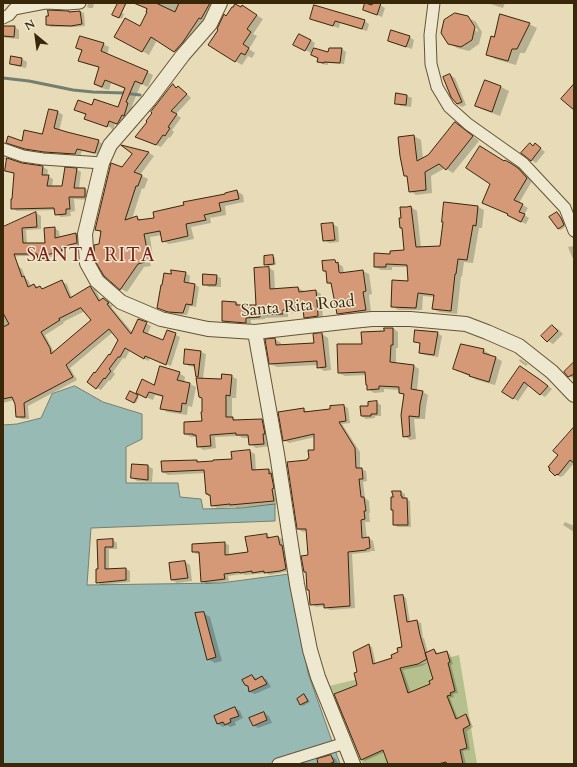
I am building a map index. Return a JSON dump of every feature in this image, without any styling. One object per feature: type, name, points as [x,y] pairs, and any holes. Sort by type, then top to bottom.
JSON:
[{"type":"street","points":[[3,18],[14,9],[45,3],[80,3]]},
{"type":"street","name":"Santa Rita Road","points":[[220,3],[210,24],[183,55],[149,100],[110,145],[102,163],[85,234],[87,263],[97,281],[121,302],[161,319],[208,329],[255,332],[372,319],[410,319],[466,324],[519,346],[552,372],[574,395]]},
{"type":"street","points":[[434,3],[430,35],[431,64],[437,87],[449,107],[468,124],[523,163],[565,208],[574,231]]},
{"type":"street","points":[[3,149],[22,156],[43,159],[102,163]]},
{"type":"street","points":[[255,332],[278,461],[297,584],[309,645],[318,677],[353,764]]},
{"type":"street","points":[[278,764],[345,743]]},
{"type":"green space","points":[[459,655],[477,764],[363,764],[329,686]]},
{"type":"water","points":[[75,386],[103,402],[142,414],[142,439],[126,447],[126,483],[178,483],[180,497],[201,499],[203,509],[242,508],[275,504],[275,521],[91,528],[87,585],[221,583],[289,574],[308,673],[340,764],[3,764],[3,425],[17,424],[41,418],[52,394]]},
{"type":"building","points":[[118,3],[126,3],[119,18],[112,15]]},
{"type":"building","points":[[134,3],[156,3],[175,12],[179,3],[210,3],[201,19],[199,18],[183,42],[174,52],[151,37],[142,52],[114,37],[125,18],[140,26],[147,9]]},
{"type":"building","points":[[365,3],[372,5],[373,3],[381,3],[377,15],[363,10]]},
{"type":"building","points":[[235,4],[241,7],[242,5],[257,15],[247,29],[251,32],[243,44],[249,48],[245,55],[241,53],[235,62],[208,45],[218,30],[217,29],[224,14],[226,16]]},
{"type":"building","points":[[314,5],[365,20],[362,29],[335,21],[333,26],[310,19]]},
{"type":"building","points":[[48,10],[69,12],[80,11],[82,24],[71,26],[46,25]]},
{"type":"building","points":[[455,13],[468,16],[475,27],[472,40],[461,47],[448,44],[441,33],[444,20]]},
{"type":"building","points":[[500,14],[530,23],[517,49],[512,49],[508,61],[486,55],[491,36],[494,37]]},
{"type":"building","points":[[3,26],[15,26],[14,37],[3,36]]},
{"type":"building","points":[[391,30],[410,36],[406,47],[388,41]]},
{"type":"building","points":[[299,34],[311,40],[305,51],[293,45]]},
{"type":"building","points":[[80,36],[104,43],[101,51],[148,71],[142,84],[135,81],[126,102],[128,103],[124,116],[122,115],[117,124],[109,121],[107,127],[84,119],[86,114],[74,110],[78,100],[92,105],[94,99],[118,107],[125,88],[105,80],[102,87],[94,84],[99,67],[78,61],[82,50],[76,48]]},
{"type":"building","points":[[314,48],[328,52],[329,48],[342,48],[340,63],[317,62],[318,58],[311,55]]},
{"type":"building","points":[[11,56],[22,58],[21,66],[10,64]]},
{"type":"building","points":[[450,74],[462,102],[457,104],[451,97],[443,77]]},
{"type":"building","points":[[485,80],[501,86],[492,112],[475,106]]},
{"type":"building","points":[[173,84],[176,88],[178,86],[187,94],[171,111],[177,114],[168,127],[170,128],[165,136],[163,135],[156,145],[135,137],[147,122],[146,121],[152,113],[151,112]]},
{"type":"building","points":[[574,84],[574,110],[561,99]]},
{"type":"building","points":[[396,93],[407,95],[406,105],[395,104]]},
{"type":"building","points":[[49,109],[58,111],[54,128],[99,140],[95,153],[77,149],[75,154],[44,152],[25,149],[6,143],[8,136],[22,141],[24,130],[42,134]]},
{"type":"building","points":[[455,122],[473,136],[446,170],[439,164],[425,172],[426,190],[409,192],[407,176],[404,176],[400,156],[398,137],[414,135],[417,161],[428,155]]},
{"type":"building","points":[[530,143],[533,146],[535,143],[541,148],[531,161],[521,153]]},
{"type":"building","points":[[121,145],[149,152],[134,172],[142,175],[138,186],[136,186],[125,220],[137,216],[138,220],[154,218],[153,212],[184,205],[183,202],[225,194],[237,190],[239,199],[219,203],[221,211],[204,215],[206,220],[186,224],[188,236],[162,242],[160,231],[144,234],[148,255],[144,256],[145,262],[138,264],[120,290],[104,276],[95,261],[94,245],[99,244],[101,231],[95,230],[111,163],[122,167],[132,154]]},
{"type":"building","points":[[480,146],[518,168],[527,178],[514,200],[523,204],[519,212],[525,214],[521,222],[507,215],[508,214],[482,203],[490,184],[466,168]]},
{"type":"building","points":[[7,158],[22,163],[43,166],[42,175],[49,175],[47,186],[62,186],[65,167],[77,168],[74,188],[85,188],[85,197],[69,197],[70,209],[66,209],[66,214],[55,215],[54,208],[11,209],[14,173],[5,171]]},
{"type":"building","points":[[444,202],[478,206],[476,226],[473,225],[467,260],[458,259],[451,311],[432,309],[434,295],[418,293],[416,308],[391,307],[392,280],[408,281],[407,265],[386,264],[386,267],[374,267],[374,253],[390,254],[390,251],[404,250],[402,228],[400,228],[399,218],[401,218],[400,207],[411,206],[416,247],[440,246]]},
{"type":"building","points":[[36,212],[37,227],[22,228],[23,243],[45,243],[44,228],[55,227],[55,238],[76,233],[77,243],[61,247],[62,251],[46,255],[46,258],[38,259],[37,254],[14,254],[22,277],[24,276],[28,287],[34,284],[36,288],[40,286],[42,289],[62,280],[70,298],[90,286],[99,301],[103,298],[109,303],[107,304],[131,334],[138,319],[147,322],[143,332],[163,340],[167,330],[176,333],[166,365],[145,356],[144,359],[125,348],[120,357],[118,357],[109,369],[111,371],[96,389],[87,382],[109,354],[110,355],[118,340],[109,329],[66,365],[73,377],[24,403],[25,417],[16,417],[15,404],[12,397],[3,399],[3,327],[9,324],[3,313],[3,227]],"holes":[[[81,308],[91,320],[51,354],[50,348],[41,332],[60,320],[59,319]]]},
{"type":"building","points":[[557,212],[564,225],[558,229],[549,217]]},
{"type":"building","points":[[333,223],[335,240],[323,241],[321,224]]},
{"type":"building","points":[[273,255],[274,264],[264,265],[264,256]]},
{"type":"building","points":[[335,260],[336,263],[338,262],[340,273],[363,270],[366,291],[363,292],[366,310],[337,314],[331,283],[327,283],[326,271],[323,271],[322,261]]},
{"type":"building","points":[[269,267],[270,289],[298,287],[299,292],[316,290],[318,316],[304,318],[303,309],[283,310],[283,314],[260,315],[260,317],[246,318],[246,323],[222,321],[222,301],[236,302],[236,305],[256,305],[254,268]]},
{"type":"building","points":[[171,270],[186,272],[184,282],[195,284],[192,305],[186,304],[183,313],[168,312],[157,308],[164,273],[171,274]]},
{"type":"building","points":[[203,274],[217,275],[216,285],[203,285]]},
{"type":"building","points":[[552,325],[558,331],[547,342],[541,336]]},
{"type":"building","points":[[384,328],[393,328],[393,345],[391,345],[390,362],[414,365],[411,389],[423,391],[419,417],[409,416],[410,436],[403,437],[401,415],[404,394],[399,393],[399,387],[379,386],[379,389],[367,390],[365,372],[338,373],[337,344],[362,344],[361,332],[384,331]]},
{"type":"building","points":[[415,330],[438,332],[434,355],[419,353],[420,343],[414,342]]},
{"type":"building","points":[[322,333],[326,367],[317,368],[317,361],[269,364],[265,339],[275,338],[276,345],[314,343],[313,334]]},
{"type":"building","points":[[461,344],[484,349],[483,353],[496,357],[489,382],[453,369]]},
{"type":"building","points":[[185,349],[201,351],[198,377],[196,377],[194,364],[184,364]]},
{"type":"building","points":[[574,362],[574,374],[568,377],[564,372]]},
{"type":"building","points":[[160,366],[180,372],[177,380],[190,383],[186,404],[182,403],[181,412],[160,409],[163,396],[149,392],[146,398],[136,393],[142,379],[154,385]]},
{"type":"building","points":[[520,366],[548,386],[540,395],[524,382],[513,399],[502,392]]},
{"type":"building","points":[[222,374],[232,375],[230,396],[226,395],[226,417],[233,417],[233,420],[262,419],[265,434],[263,434],[264,444],[249,445],[248,435],[236,435],[236,433],[210,435],[211,446],[197,447],[196,435],[184,434],[184,422],[202,421],[202,398],[199,397],[196,378],[221,379]]},
{"type":"building","points":[[130,391],[138,395],[134,403],[126,399]]},
{"type":"building","points":[[377,401],[377,414],[371,414],[371,416],[361,416],[360,406],[368,406],[368,402]]},
{"type":"building","points":[[344,405],[346,421],[339,422],[355,448],[356,468],[362,468],[363,479],[359,479],[361,497],[364,497],[366,511],[364,511],[365,519],[361,520],[362,538],[369,537],[370,548],[366,550],[348,552],[350,606],[324,608],[324,604],[310,605],[306,572],[304,572],[301,556],[308,555],[306,529],[297,529],[287,462],[307,460],[309,458],[308,450],[314,450],[314,434],[283,441],[278,412],[304,408],[304,412],[330,409],[330,406]]},
{"type":"building","points":[[574,427],[574,463],[570,460],[558,475],[557,474],[555,476],[548,467],[558,455],[553,451]]},
{"type":"building","points":[[250,450],[252,470],[269,469],[269,474],[271,473],[274,488],[272,489],[274,501],[211,506],[210,495],[206,494],[204,470],[162,472],[161,461],[197,460],[197,462],[232,459],[231,452]]},
{"type":"building","points":[[132,464],[148,465],[148,480],[131,478]]},
{"type":"building","points":[[392,491],[401,491],[402,498],[407,498],[408,525],[393,525],[393,510],[391,510],[391,497],[393,497]]},
{"type":"building","points":[[267,534],[267,538],[278,536],[280,545],[282,545],[286,569],[264,573],[264,571],[252,573],[252,571],[224,574],[225,579],[201,582],[199,552],[192,552],[192,544],[225,542],[226,555],[248,552],[245,537]]},
{"type":"building","points":[[113,539],[113,547],[105,547],[105,569],[126,568],[126,580],[96,583],[96,569],[98,569],[97,540]]},
{"type":"building","points":[[185,561],[188,578],[171,580],[169,563]]},
{"type":"building","points":[[403,595],[407,622],[417,620],[425,653],[434,649],[436,654],[447,651],[450,662],[448,663],[455,691],[450,693],[451,695],[447,696],[456,719],[466,714],[470,725],[463,729],[467,748],[460,750],[463,764],[447,764],[446,762],[438,764],[388,764],[383,750],[361,760],[334,694],[357,685],[354,673],[357,672],[353,652],[369,644],[373,664],[392,658],[391,655],[398,652],[397,648],[402,647],[394,596]],"holes":[[[427,659],[433,679],[429,681],[430,684],[408,693],[400,668],[418,664]]]},
{"type":"building","points":[[204,612],[216,657],[207,660],[195,613]]},
{"type":"building","points":[[252,675],[255,680],[262,676],[267,684],[249,692],[248,686],[245,685],[242,680]]},
{"type":"building","points":[[304,694],[308,701],[300,705],[297,699]]},
{"type":"building","points":[[235,707],[239,716],[230,719],[231,722],[225,725],[223,722],[217,724],[214,716]]},
{"type":"building","points":[[264,712],[267,720],[253,726],[249,718]]},
{"type":"building","points":[[331,755],[334,762],[329,764],[318,764],[317,759]]},
{"type":"waterway","points":[[3,78],[29,81],[73,90],[140,95]]},
{"type":"district","name":"SANTA RITA","points":[[91,257]]}]
